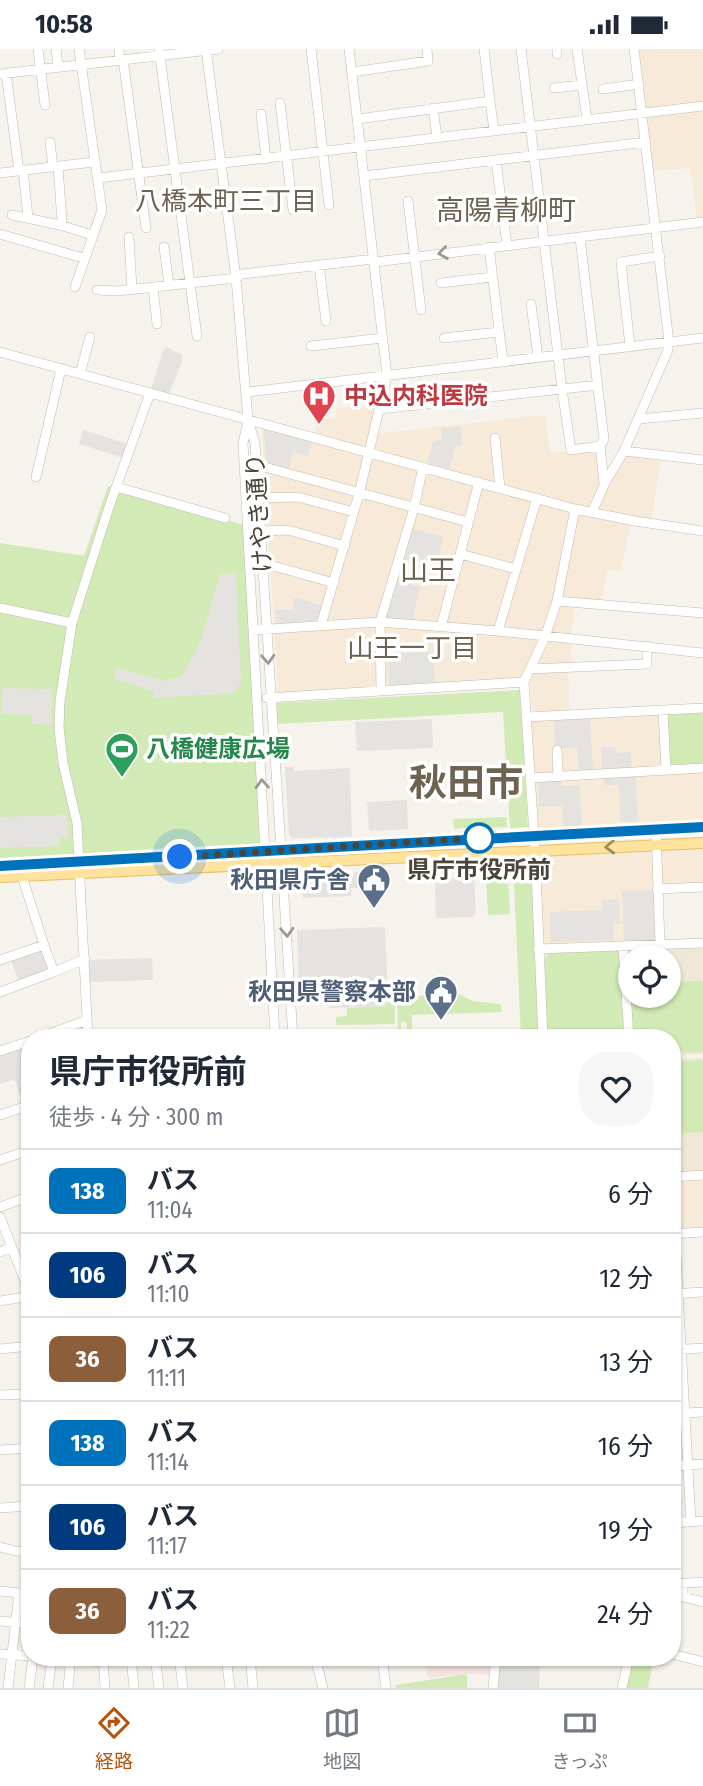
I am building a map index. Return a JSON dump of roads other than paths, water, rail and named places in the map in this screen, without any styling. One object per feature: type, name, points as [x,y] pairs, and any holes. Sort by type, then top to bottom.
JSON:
[{"type":"main road","points":[[0,877],[80,867],[265,852],[703,827]]},
{"type":"main road","points":[[0,866],[266,864],[703,843]]},
{"type":"street","points":[[38,49],[45,105]]},
{"type":"street","points":[[56,49],[58,66]]},
{"type":"street","points":[[75,287],[102,210],[79,49]]},
{"type":"street","points":[[119,49],[146,228]]},
{"type":"street","points":[[28,217],[3,73],[122,59],[139,53],[218,49]]},
{"type":"street","points":[[311,49],[329,205]]},
{"type":"street","points":[[321,625],[359,494],[387,376],[349,49]]},
{"type":"street","points":[[352,72],[428,61],[427,49]]},
{"type":"street","points":[[484,49],[494,131]]},
{"type":"street","points":[[521,49],[571,450],[600,446]]},
{"type":"street","points":[[577,49],[587,120]]},
{"type":"street","points":[[592,512],[639,419],[669,342],[634,49]]},
{"type":"street","points":[[206,50],[236,278],[248,420]]},
{"type":"street","points":[[159,52],[197,336]]},
{"type":"street","points":[[554,88],[582,85]]},
{"type":"street","points":[[603,89],[639,85]]},
{"type":"street","points":[[358,119],[491,101]]},
{"type":"street","points":[[280,103],[293,210]]},
{"type":"street","points":[[98,179],[703,106]]},
{"type":"street","points":[[433,109],[437,137]]},
{"type":"street","points":[[261,114],[265,159]]},
{"type":"street","points":[[50,142],[56,167],[62,221],[60,225]]},
{"type":"street","points":[[364,176],[646,142]]},
{"type":"street","points":[[496,161],[507,245]]},
{"type":"street","points":[[0,173],[94,162]]},
{"type":"street","points":[[408,201],[421,310]]},
{"type":"street","points":[[12,215],[92,235]]},
{"type":"street","points":[[96,290],[236,278],[242,274],[415,257],[703,222]]},
{"type":"street","points":[[0,234],[83,258]]},
{"type":"street","points":[[129,237],[132,289]]},
{"type":"street","points":[[580,238],[604,439],[600,446],[604,484]]},
{"type":"street","points":[[164,247],[169,285]]},
{"type":"street","points":[[489,247],[503,362]]},
{"type":"street","points":[[630,347],[621,262],[660,256]]},
{"type":"street","points":[[319,265],[326,321]]},
{"type":"street","points":[[441,283],[492,277]]},
{"type":"street","points":[[153,287],[157,324]]},
{"type":"street","points":[[531,304],[538,358]]},
{"type":"street","points":[[444,338],[499,332]]},
{"type":"street","points":[[80,374],[90,337]]},
{"type":"street","points":[[311,346],[383,338]]},
{"type":"street","points":[[247,392],[703,338]]},
{"type":"street","points":[[0,352],[575,509],[703,531]]},
{"type":"street","points":[[36,477],[61,369]]},
{"type":"street","points":[[380,409],[598,385]]},
{"type":"street","points":[[88,1029],[80,867],[75,811],[63,763],[60,701],[72,623],[150,393]]},
{"type":"street","points":[[639,419],[703,412]]},
{"type":"street","name":"けやき通り","points":[[248,420],[255,443],[257,465],[292,1029]]},
{"type":"street","name":"けやき通り","points":[[248,420],[243,443],[266,864]]},
{"type":"street","points":[[495,438],[500,488]]},
{"type":"street","points":[[624,451],[703,460]]},
{"type":"street","points":[[257,465],[468,522]]},
{"type":"street","points":[[381,691],[380,622],[414,508],[423,467]]},
{"type":"street","points":[[441,627],[479,482]]},
{"type":"street","points":[[117,487],[225,518]]},
{"type":"street","points":[[247,498],[298,497],[354,512]]},
{"type":"street","points":[[498,631],[537,498]]},
{"type":"street","points":[[542,1029],[524,682],[558,601],[575,509]]},
{"type":"street","points":[[261,531],[288,530],[345,546]]},
{"type":"street","points":[[460,554],[516,569]]},
{"type":"street","points":[[250,563],[263,563],[334,583]]},
{"type":"street","points":[[558,601],[703,613]]},
{"type":"street","points":[[0,608],[72,623]]},
{"type":"street","points":[[254,630],[380,622],[498,631],[703,653]]},
{"type":"street","points":[[530,669],[647,664],[647,646]]},
{"type":"street","points":[[257,699],[524,682]]},
{"type":"street","points":[[527,717],[703,708]]},
{"type":"street","points":[[663,710],[666,770]]},
{"type":"street","points":[[556,750],[558,776]]},
{"type":"street","points":[[530,778],[703,768]]},
{"type":"street","points":[[656,830],[660,944]]},
{"type":"street","points":[[266,864],[275,1029]]},
{"type":"street","points":[[22,876],[54,972]]},
{"type":"street","points":[[657,889],[703,887]]},
{"type":"street","points":[[642,945],[703,943]]},
{"type":"street","points":[[0,960],[44,945]]},
{"type":"street","points":[[538,949],[618,946]]},
{"type":"street","points":[[0,992],[85,959]]},
{"type":"street","points":[[627,1008],[628,1029]]},
{"type":"street","points":[[62,1029],[87,1020]]},
{"type":"street","points":[[0,1051],[21,1044]]},
{"type":"street","points":[[0,1115],[21,1108]]},
{"type":"street","points":[[0,1160],[21,1153]]},
{"type":"street","points":[[681,1176],[703,1175]]},
{"type":"street","points":[[0,1207],[21,1199]]},
{"type":"street","points":[[0,1216],[21,1271]]},
{"type":"street","points":[[681,1233],[703,1232]]},
{"type":"street","points":[[0,1252],[12,1247]]},
{"type":"street","points":[[681,1294],[703,1292]]},
{"type":"street","points":[[0,1301],[21,1297]]},
{"type":"street","points":[[0,1349],[21,1347]]},
{"type":"street","points":[[681,1350],[703,1348]]},
{"type":"street","points":[[681,1389],[691,1522]]},
{"type":"street","points":[[0,1395],[21,1394]]},
{"type":"street","points":[[681,1413],[703,1412]]},
{"type":"street","points":[[0,1450],[21,1449]]},
{"type":"street","points":[[681,1465],[703,1464]]},
{"type":"street","points":[[0,1508],[21,1507]]},
{"type":"street","points":[[681,1523],[703,1521]]},
{"type":"street","points":[[0,1547],[21,1550]]},
{"type":"street","points":[[703,1582],[683,1584],[683,1597],[703,1602]]},
{"type":"street","points":[[0,1591],[19,1593],[8,1688]]},
{"type":"street","points":[[0,1621],[21,1623]]},
{"type":"street","points":[[0,1654],[21,1656]]},
{"type":"street","points":[[681,1656],[703,1662]]},
{"type":"street","points":[[29,1688],[30,1666]]},
{"type":"street","points":[[48,1688],[51,1666]]},
{"type":"street","points":[[68,1688],[70,1666]]},
{"type":"street","points":[[103,1666],[105,1688]]},
{"type":"street","points":[[132,1666],[134,1688]]},
{"type":"street","points":[[157,1666],[159,1688]]},
{"type":"street","points":[[180,1666],[183,1688]]},
{"type":"street","points":[[227,1666],[230,1688]]},
{"type":"street","points":[[251,1666],[253,1688]]},
{"type":"street","points":[[317,1666],[323,1688]]},
{"type":"street","points":[[383,1666],[386,1688]]},
{"type":"street","points":[[493,1688],[495,1666]]},
{"type":"street","points":[[622,1688],[627,1666]]},
{"type":"place","name":"中込内科医院","points":[[319,426]]},
{"type":"place","name":"八橋健康広場","points":[[122,779]]},
{"type":"place","name":"県庁市役所前","points":[[479,838]]},
{"type":"place","name":"秋田県庁舎","points":[[374,910]]},
{"type":"place","name":"秋田県警察本部","points":[[441,1022]]},
{"type":"district","name":"八橋本町三丁目","points":[[226,201]]},
{"type":"district","name":"高陽青柳町","points":[[506,210]]},
{"type":"district","name":"山王","points":[[428,570]]},
{"type":"district","name":"山王一丁目","points":[[412,648]]},
{"type":"district","name":"秋田市","points":[[466,783]]}]
